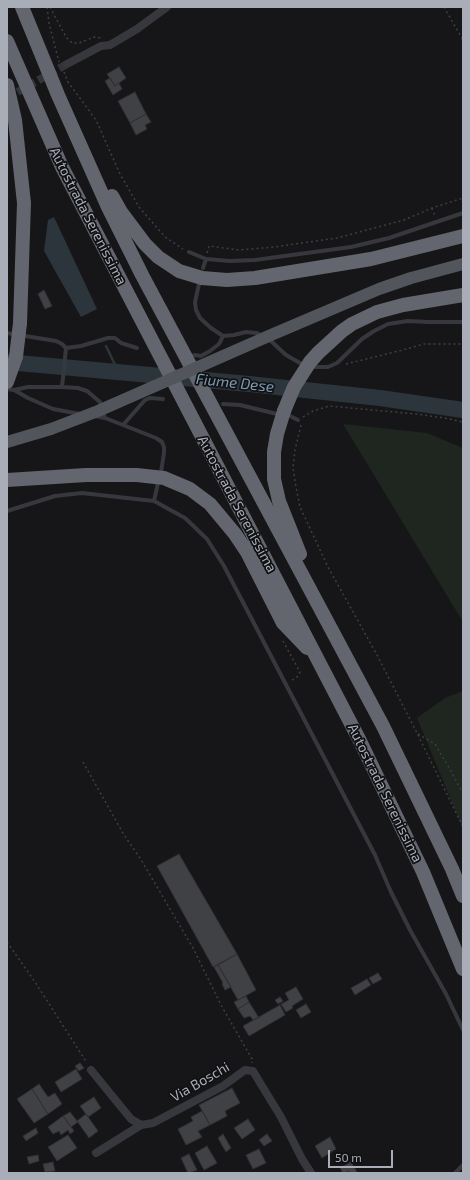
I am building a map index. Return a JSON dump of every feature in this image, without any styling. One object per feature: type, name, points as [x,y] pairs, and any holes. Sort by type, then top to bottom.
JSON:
[{"type":"highway","name":"Autostrada Serenissima","points":[[22,7],[58,95],[107,205],[142,275],[190,357],[201,387],[342,647],[383,726],[452,869],[463,896]]},
{"type":"highway","name":"Autostrada Serenissima","points":[[7,41],[62,167],[360,741],[414,852],[463,969]]},
{"type":"highway","points":[[7,85],[15,120],[24,203],[20,323],[11,386]]},
{"type":"highway","points":[[74,132],[95,160],[113,199],[145,244],[168,265],[190,275],[202,278],[227,280],[255,278],[371,259],[463,236]]},
{"type":"highway","points":[[342,647],[329,610],[299,552],[279,501],[274,479],[274,452],[277,434],[294,387],[318,352],[342,331],[352,324],[377,312],[403,305],[463,295]]},
{"type":"highway","points":[[7,480],[86,475],[137,475],[164,478],[190,489],[210,504],[235,534],[247,552],[283,623],[318,658]]},
{"type":"main road","points":[[7,442],[51,429],[98,411],[270,335],[379,289],[411,278],[463,264]]},
{"type":"street","points":[[65,66],[101,46],[110,45],[137,29],[167,7]]},
{"type":"street","points":[[91,1070],[131,1119],[141,1125]]},
{"type":"street","name":"Via Boschi","points":[[96,1153],[141,1125],[153,1123],[223,1086],[246,1070],[253,1071],[281,1117],[302,1159],[311,1173]]},
{"type":"lane","points":[[189,252],[206,259],[230,261],[255,260],[351,247],[389,238],[463,213]]},
{"type":"lane","points":[[203,268],[206,259]]},
{"type":"lane","points":[[199,284],[195,302],[196,310],[200,318],[211,328],[223,336],[246,332],[257,332],[271,341],[286,355],[300,363],[316,367],[328,367],[337,363],[362,338],[388,324],[408,321],[463,322]]},
{"type":"lane","points":[[7,333],[56,341],[62,344],[66,348],[66,353],[62,387]]},
{"type":"lane","points":[[190,357],[200,356],[210,351],[219,344],[223,336]]},
{"type":"lane","points":[[66,348],[81,346],[108,338],[115,338],[121,343],[137,348]]},
{"type":"lane","points":[[11,386],[28,398],[53,409],[105,418],[156,438],[162,442],[164,447],[161,472]]},
{"type":"lane","points":[[7,389],[11,386],[78,388],[87,391],[100,402],[105,418]]},
{"type":"lane","points":[[123,424],[144,400],[150,398],[162,399]]},
{"type":"lane","points":[[223,404],[240,405],[284,414],[298,420]]},
{"type":"lane","points":[[154,501],[158,483]]},
{"type":"lane","points":[[7,511],[55,496],[82,493],[154,501],[185,518],[207,539],[224,566],[375,856],[410,930],[446,994],[463,1030]]},
{"type":"lane","points":[[455,1173],[463,1165]]},
{"type":"path","points":[[47,7],[49,23],[59,62]]},
{"type":"path","points":[[50,7],[68,40],[72,43],[79,43],[88,39],[99,37],[105,39],[110,45]]},
{"type":"path","points":[[444,7],[463,40]]},
{"type":"path","points":[[65,66],[68,82],[96,120],[120,174],[139,207],[165,237],[189,252]]},
{"type":"path","points":[[206,259],[209,246],[239,250],[274,247],[337,238],[404,220],[432,208],[463,198]]},
{"type":"path","points":[[432,208],[437,221]]},
{"type":"path","points":[[337,363],[352,363],[424,344],[463,344]]},
{"type":"path","points":[[463,422],[416,414],[329,406],[313,410],[298,420],[301,424],[295,450],[293,468],[300,507],[328,567],[377,655],[463,828]]},
{"type":"path","points":[[282,639],[300,672],[285,685]]},
{"type":"path","points":[[417,733],[435,744],[463,794]]},
{"type":"path","points":[[83,762],[124,835],[140,858],[193,948],[221,1005],[252,1059],[253,1071]]},
{"type":"path","points":[[7,942],[35,982],[91,1070]]},
{"type":"shaded area","points":[[54,217],[97,309],[81,317],[44,251],[48,220]]},
{"type":"shaded area","points":[[343,424],[427,433],[463,448],[463,622]]},
{"type":"shaded area","points":[[463,691],[463,829],[417,718],[445,698]]},
{"type":"building","points":[[119,67],[126,78],[115,86],[107,74]]},
{"type":"building","points":[[110,78],[115,86],[119,83],[122,89],[113,95],[105,81]]},
{"type":"building","points":[[135,92],[146,114],[130,123],[118,101]]},
{"type":"building","points":[[146,114],[151,122],[145,125],[147,129],[136,135],[130,123]]},
{"type":"building","points":[[44,290],[52,306],[45,309],[38,294]]},
{"type":"building","points":[[179,854],[237,954],[213,967],[157,866]]},
{"type":"building","points":[[237,954],[256,990],[238,1000],[218,965]]},
{"type":"building","points":[[218,965],[231,987],[225,990],[222,984],[223,983],[214,967]]},
{"type":"building","points":[[378,973],[382,979],[373,984],[369,978]]},
{"type":"building","points":[[367,979],[371,985],[355,995],[351,988]]},
{"type":"building","points":[[296,987],[303,999],[286,1012],[281,1004],[289,1000],[285,993]]},
{"type":"building","points":[[246,996],[249,1002],[238,1009],[234,1002]]},
{"type":"building","points":[[280,997],[283,1001],[278,1004],[275,1000]]},
{"type":"building","points":[[249,1002],[259,1018],[253,1020],[250,1016],[244,1018],[238,1009]]},
{"type":"building","points":[[306,1004],[311,1012],[301,1018],[296,1010]]},
{"type":"building","points":[[280,1005],[285,1015],[249,1036],[243,1026]]},
{"type":"building","points":[[80,1063],[84,1068],[79,1071],[75,1066]]},
{"type":"building","points":[[76,1069],[82,1079],[61,1092],[55,1082]]},
{"type":"building","points":[[39,1084],[48,1097],[55,1093],[62,1104],[48,1114],[32,1089]]},
{"type":"building","points":[[232,1088],[240,1103],[225,1111],[227,1116],[210,1125],[199,1105]]},
{"type":"building","points":[[32,1089],[48,1114],[34,1123],[17,1099]]},
{"type":"building","points":[[94,1097],[101,1108],[88,1117],[80,1106]]},
{"type":"building","points":[[202,1111],[210,1125],[198,1131],[202,1137],[186,1145],[178,1129],[193,1121],[191,1117]]},
{"type":"building","points":[[70,1112],[78,1122],[71,1127],[63,1116]]},
{"type":"building","points":[[86,1114],[98,1131],[89,1138],[77,1121]]},
{"type":"building","points":[[63,1116],[74,1131],[70,1134],[68,1130],[61,1135],[59,1131],[53,1134],[48,1127]]},
{"type":"building","points":[[248,1119],[255,1130],[242,1139],[234,1128]]},
{"type":"building","points":[[36,1128],[38,1133],[26,1141],[23,1136]]},
{"type":"building","points":[[223,1134],[231,1148],[226,1152],[218,1138]]},
{"type":"building","points":[[267,1134],[272,1141],[264,1146],[259,1140]]},
{"type":"building","points":[[68,1135],[77,1148],[57,1161],[48,1147]]},
{"type":"building","points":[[330,1137],[336,1149],[322,1158],[315,1146]]},
{"type":"building","points":[[207,1146],[217,1163],[204,1170],[195,1153]]},
{"type":"building","points":[[259,1149],[266,1163],[253,1169],[246,1155]]},
{"type":"building","points":[[189,1154],[197,1170],[188,1173],[181,1158]]},
{"type":"building","points":[[38,1155],[39,1161],[29,1164],[27,1157]]},
{"type":"building","points":[[53,1162],[55,1171],[45,1172],[43,1164]]},
{"type":"building","points":[[351,1162],[357,1172],[350,1173],[349,1171],[343,1173],[340,1168]]},
{"type":"waterway","points":[[106,346],[118,371]]},
{"type":"waterway","name":"Fiume Dese","points":[[7,362],[249,384],[380,398],[463,410]]},
{"type":"tunnel","points":[[7,98],[67,64]]}]
